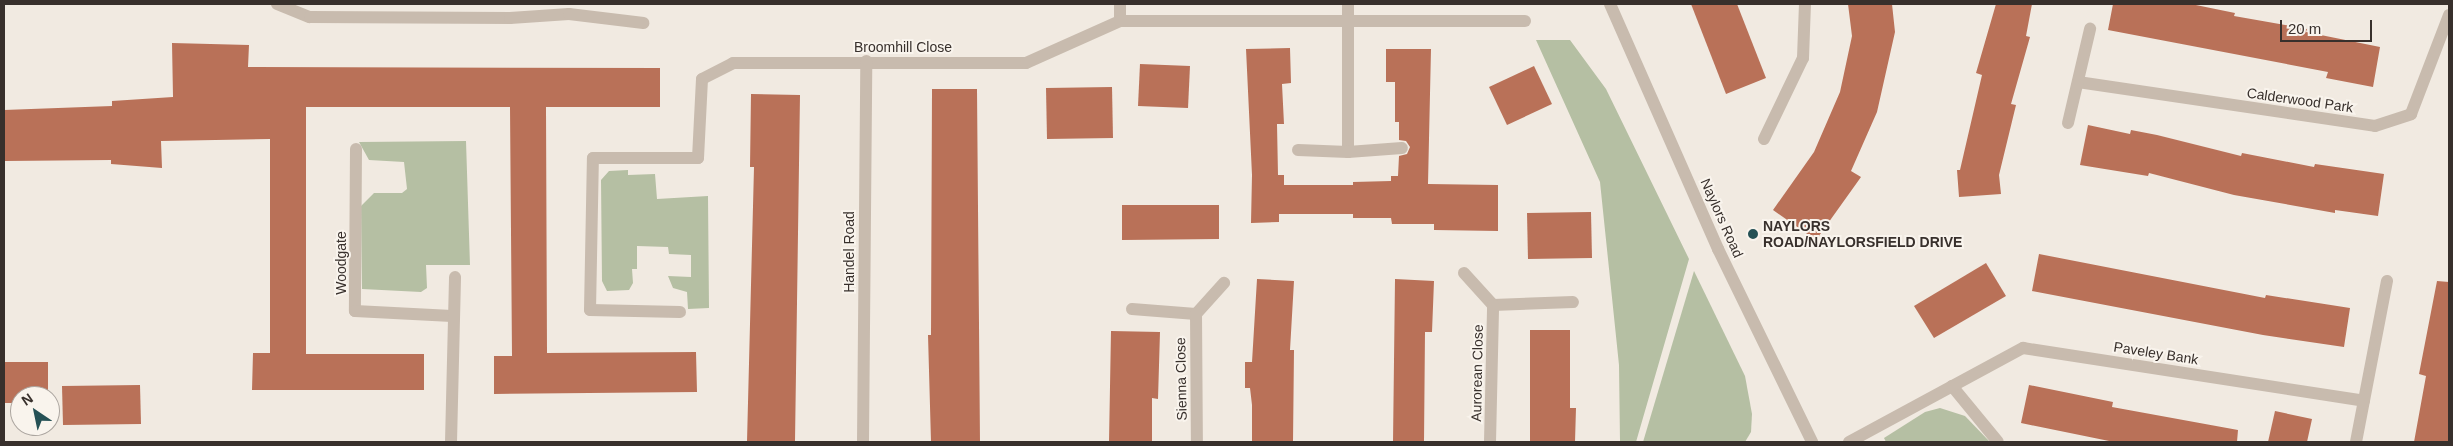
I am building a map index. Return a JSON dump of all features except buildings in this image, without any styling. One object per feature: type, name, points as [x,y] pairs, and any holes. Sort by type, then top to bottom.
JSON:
[{"type":"street","points":[[277,4],[310,17],[510,18],[569,9],[643,23]]},
{"type":"street","points":[[1120,4],[1120,21]]},
{"type":"street","points":[[1348,4],[1348,152]]},
{"type":"street","name":"Naylors Road","points":[[1610,4],[1718,249],[1812,442]]},
{"type":"street","points":[[1764,140],[1803,58],[1805,4]]},
{"type":"street","name":"Calderwood Park","points":[[2078,82],[2375,126],[2411,114],[2449,15]]},
{"type":"street","name":"Broomhill Close","points":[[680,312],[590,310],[593,158],[698,158],[702,79],[733,63],[866,61],[1026,62],[1120,21],[1526,21]]},
{"type":"street","points":[[2068,123],[2090,29]]},
{"type":"street","name":"Handel Road","points":[[863,442],[866,61]]},
{"type":"street","name":"Woodgate","points":[[356,148],[355,312],[452,316]]},
{"type":"street","points":[[1298,150],[1348,152],[1402,148]]},
{"type":"street","points":[[1464,274],[1493,305],[1572,302]]},
{"type":"street","points":[[451,442],[452,316],[455,277]]},
{"type":"street","points":[[2356,442],[2387,281]]},
{"type":"street","points":[[1132,309],[1196,314],[1224,283]]},
{"type":"street","name":"Aurorean Close","points":[[1490,442],[1493,305]]},
{"type":"street","name":"Sienna Close","points":[[1196,314],[1197,442]]},
{"type":"street","name":"Paveley Bank","points":[[1849,442],[2023,348],[2364,401]]},
{"type":"street","points":[[1952,386],[1998,442]]},
{"type":"green space","points":[[1536,40],[1570,40],[1606,89],[1689,259],[1636,442],[1620,442],[1619,365],[1600,182]]},
{"type":"green space","points":[[466,141],[470,265],[426,265],[427,288],[421,292],[362,289],[361,206],[374,193],[402,193],[407,189],[404,162],[369,160],[359,142]]},
{"type":"green space","points":[[628,170],[628,175],[655,174],[657,199],[708,196],[709,308],[688,309],[687,292],[673,288],[668,276],[691,277],[691,255],[669,254],[668,247],[637,246],[637,269],[632,269],[633,283],[629,290],[607,291],[602,281],[601,180],[609,171]]},
{"type":"green space","points":[[1694,271],[1745,376],[1752,414],[1751,432],[1745,442],[1643,442]]},
{"type":"green space","points":[[1940,408],[1965,416],[1990,442],[1886,442],[1884,438],[1925,412]]},
{"type":"place","name":"NAYLORS ROAD/NAYLORSFIELD DRIVE","points":[[1753,234]]}]
